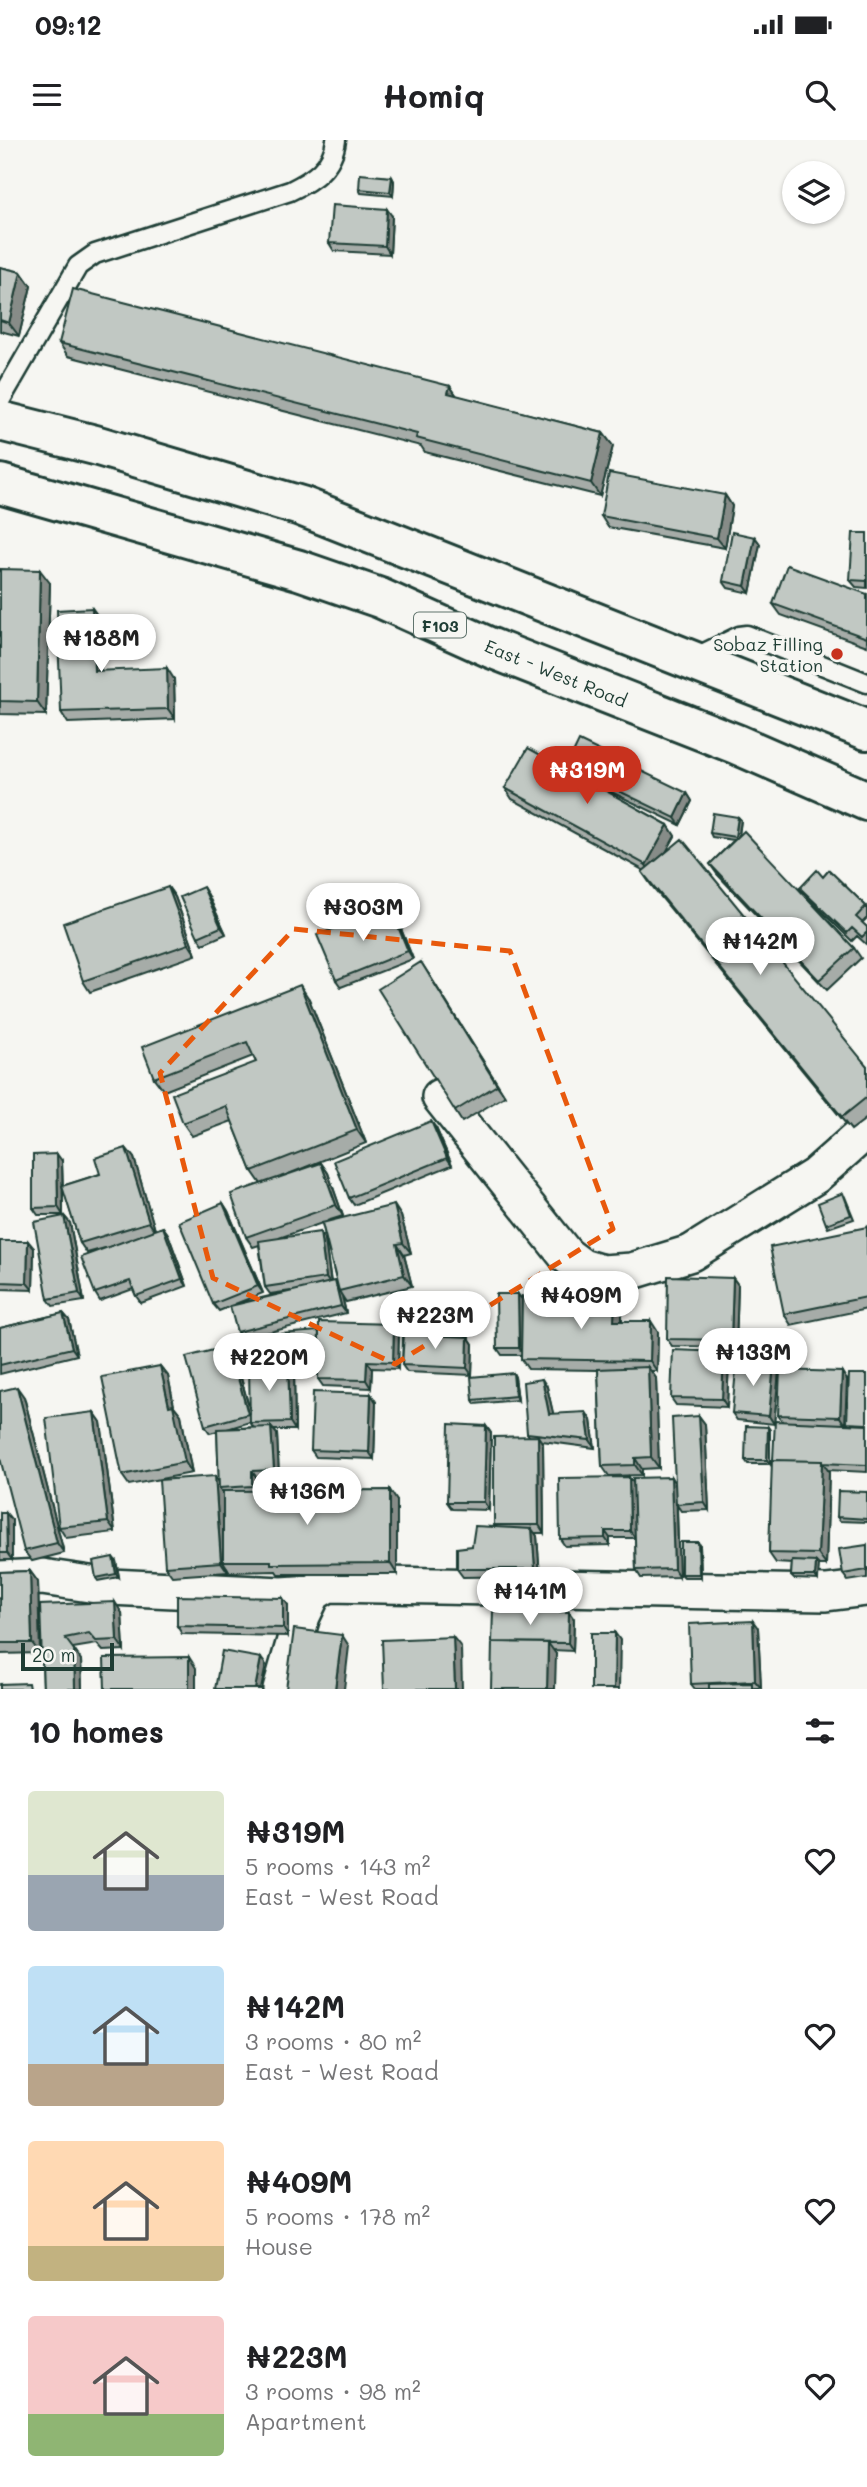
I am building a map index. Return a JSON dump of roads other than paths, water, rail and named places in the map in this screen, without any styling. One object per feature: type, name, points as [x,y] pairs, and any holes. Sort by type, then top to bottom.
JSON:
[{"type":"main road","points":[[0,421],[95,445],[301,506],[867,730]]},
{"type":"main road","name":"East - West Road","points":[[0,484],[299,570],[380,598],[491,648],[736,744],[867,801]]},
{"type":"main road","points":[[380,598],[394,544]]},
{"type":"street","points":[[440,1097],[566,1255],[582,1267],[602,1273],[632,1271],[691,1253],[815,1176],[867,1130]]},
{"type":"street","points":[[0,1579],[42,1577],[110,1587],[282,1595],[313,1593],[328,1584],[826,1593],[867,1588]]},
{"type":"street","points":[[281,1689],[302,1616],[313,1593]]},
{"type":"lane","points":[[0,401],[78,266],[95,254],[290,191],[312,181],[325,168],[335,149],[336,140]]},
{"type":"lane","points":[[691,660],[747,635],[867,683]]},
{"type":"place","name":"Sobaz Filling Station","points":[[837,654]]}]
